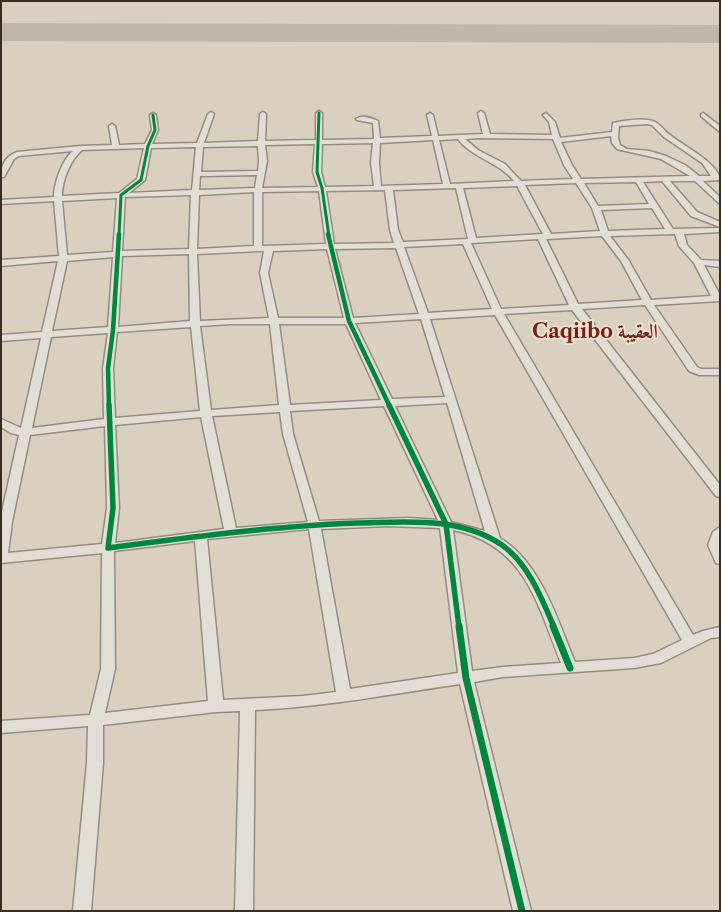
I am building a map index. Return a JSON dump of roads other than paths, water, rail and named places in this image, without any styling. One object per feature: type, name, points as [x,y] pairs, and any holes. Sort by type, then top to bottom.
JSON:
[{"type":"street","points":[[319,113],[317,172],[322,188],[330,246],[349,320],[446,524],[466,678],[522,911]]},
{"type":"street","points":[[481,113],[487,136]]},
{"type":"street","points":[[121,195],[141,180],[148,146],[155,130],[153,114]]},
{"type":"street","points":[[210,114],[200,145],[195,194],[193,252],[195,324],[206,414],[231,532]]},
{"type":"street","points":[[258,249],[258,190],[263,160],[261,143],[262,114]]},
{"type":"street","points":[[430,115],[447,186]]},
{"type":"street","points":[[546,115],[552,122],[568,165],[596,208],[605,234],[625,261],[648,303],[680,352],[693,369],[700,372],[720,372]]},
{"type":"street","points":[[703,115],[717,124],[720,130]]},
{"type":"street","points":[[360,119],[376,122],[378,140],[375,163],[378,188]]},
{"type":"street","points":[[718,178],[705,162],[666,136],[651,122],[615,124],[618,128],[615,134],[615,145],[619,148],[665,158],[687,170],[720,202]]},
{"type":"street","points":[[112,126],[116,146]]},
{"type":"street","points":[[1,175],[11,158],[17,154],[80,148],[487,136],[557,138],[615,134]]},
{"type":"street","points":[[460,137],[469,146],[501,164],[518,183],[545,237],[576,307],[720,493]]},
{"type":"street","points":[[80,148],[71,156],[58,188],[63,258],[6,522],[1,558],[108,548],[314,523],[410,522],[446,524],[474,531],[494,539],[510,551],[526,569],[570,668]]},
{"type":"street","points":[[198,174],[261,173]]},
{"type":"street","points":[[1,202],[258,190],[718,178]]},
{"type":"street","points":[[665,180],[694,214],[720,225]]},
{"type":"street","points":[[1,338],[231,321],[349,320],[718,298],[698,262],[683,246],[639,181]]},
{"type":"street","points":[[460,186],[470,241],[498,312],[690,642]]},
{"type":"street","points":[[389,188],[394,230],[425,316],[494,539]]},
{"type":"street","points":[[82,911],[94,772],[96,720],[108,669],[108,548],[113,508],[108,368],[119,254],[121,195]]},
{"type":"street","points":[[596,208],[655,206]]},
{"type":"street","points":[[1,262],[119,254],[400,245],[720,230]]},
{"type":"street","points":[[269,248],[264,273],[274,321],[288,434],[314,523],[344,697]]},
{"type":"street","points":[[698,262],[720,264]]},
{"type":"street","points":[[1,435],[111,421],[284,407],[451,400]]},
{"type":"street","points":[[1,422],[15,431],[26,432]]},
{"type":"street","points":[[720,531],[713,541],[714,549],[720,560]]},
{"type":"street","points":[[201,536],[216,706]]},
{"type":"street","points":[[1,727],[96,720],[216,706],[344,697],[503,672],[634,663],[656,658],[708,634],[720,632]]},
{"type":"street","points":[[244,911],[248,704]]},
{"type":"district","name":"Caqiibo العقيبة","points":[[595,332]]}]
